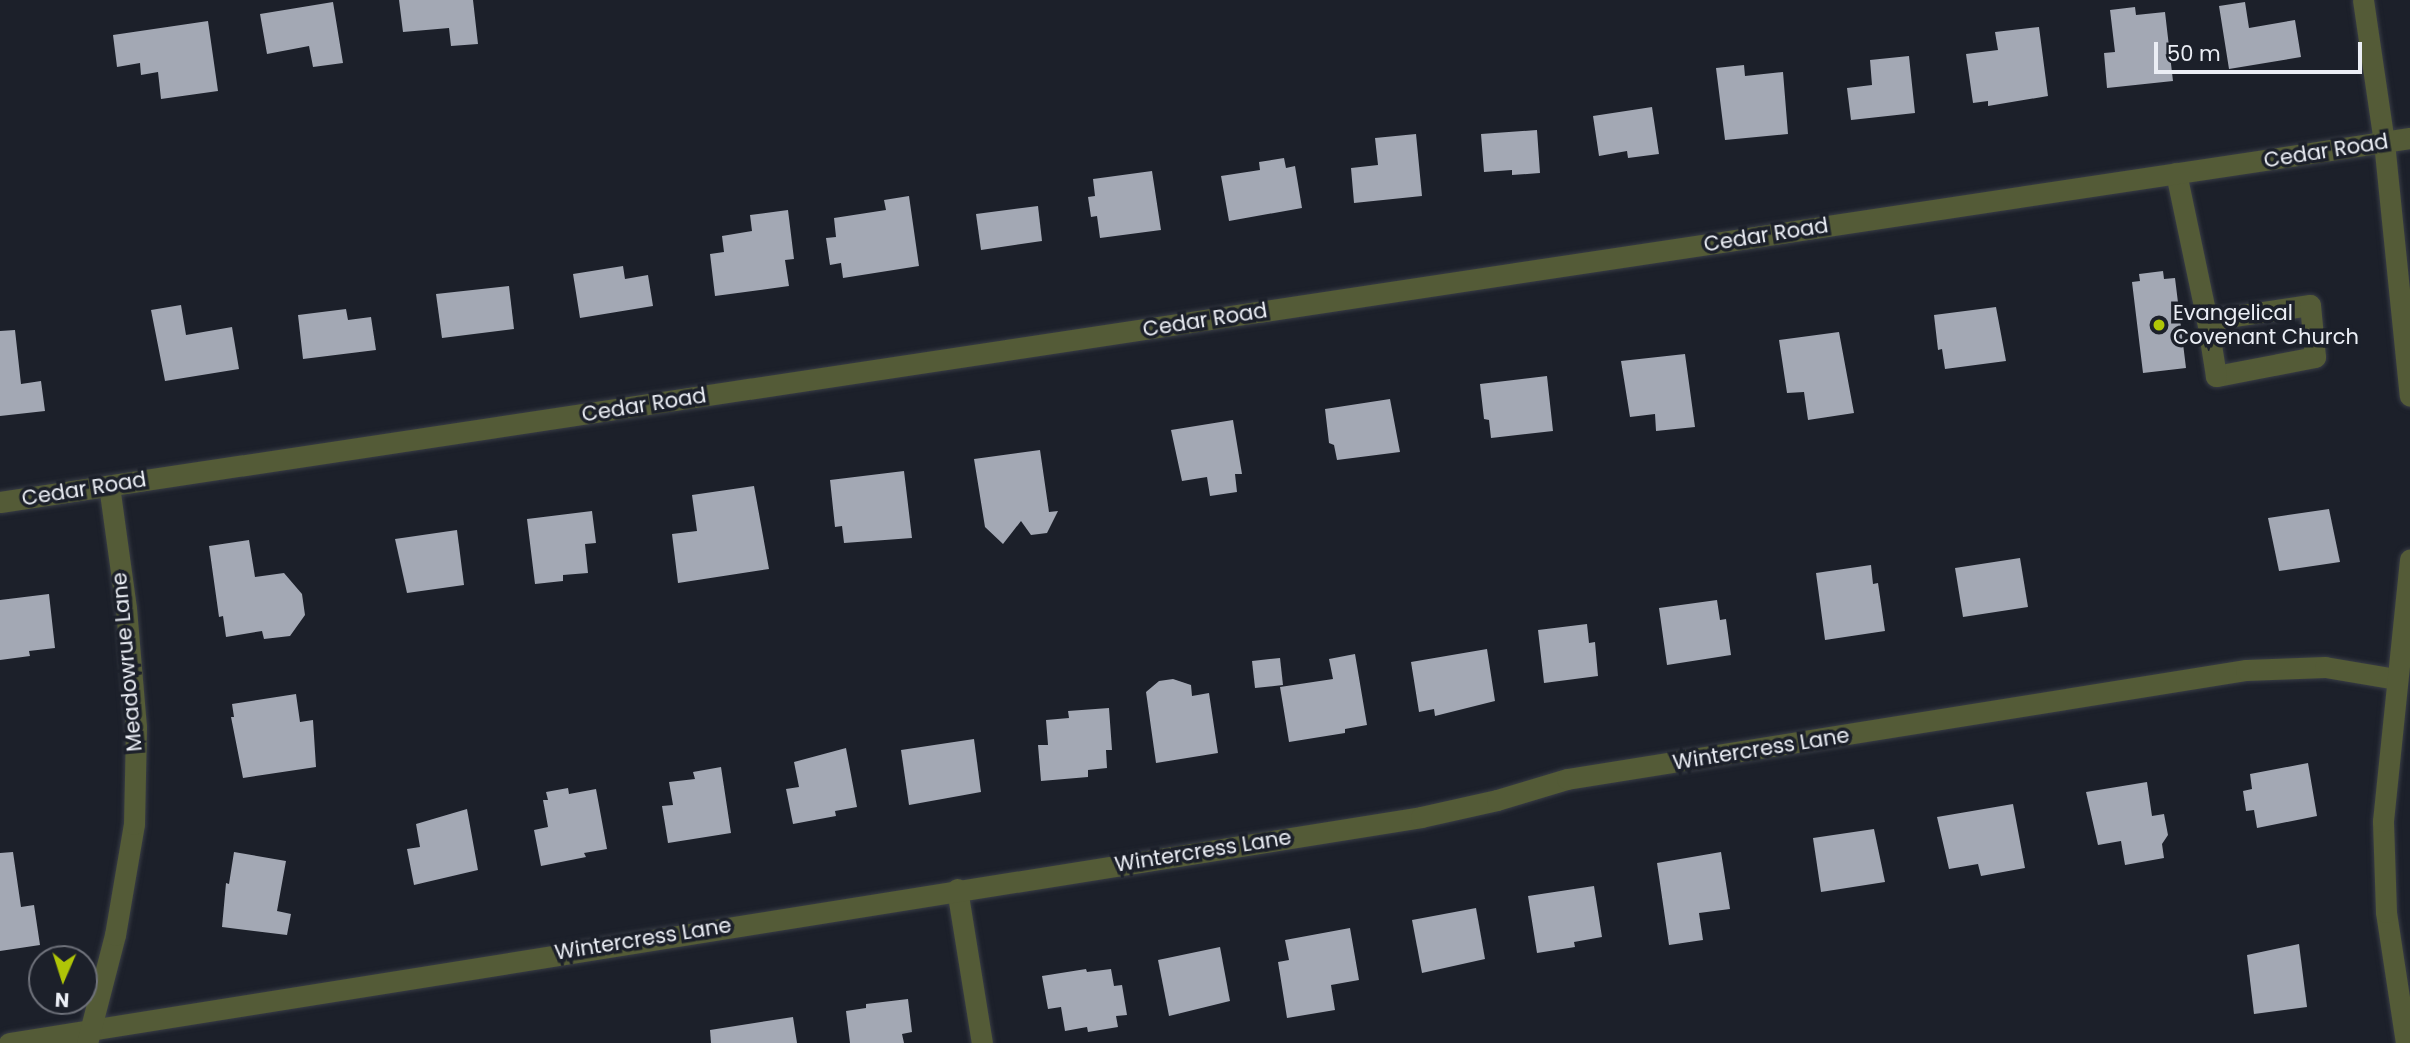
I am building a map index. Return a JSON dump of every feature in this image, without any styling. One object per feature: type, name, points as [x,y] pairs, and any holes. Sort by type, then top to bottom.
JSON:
[{"type":"street","points":[[2363,0],[2384,142],[2410,396]]},
{"type":"street","name":"Cedar Road","points":[[0,502],[2410,138]]},
{"type":"street","points":[[2176,173],[2216,376],[2315,358],[2310,304],[2207,320]]},
{"type":"street","name":"Meadowrue Lane","points":[[88,1037],[114,935],[134,824],[136,727],[126,608],[109,486]]},
{"type":"street","points":[[2406,1043],[2403,980],[2386,912],[2383,821],[2410,559]]},
{"type":"street","name":"Wintercress Lane","points":[[9,1043],[88,1037],[957,889],[1421,817],[1497,800],[1567,779],[2246,670],[2325,667],[2396,679]]},
{"type":"street","points":[[957,889],[982,1043]]},
{"type":"building","points":[[399,0],[473,0],[478,44],[451,46],[449,28],[403,32]]},
{"type":"building","points":[[333,2],[343,63],[313,67],[309,46],[267,54],[260,14]]},
{"type":"building","points":[[2245,2],[2249,28],[2295,20],[2301,57],[2229,69],[2219,6]]},
{"type":"building","points":[[2135,7],[2136,15],[2165,12],[2173,81],[2107,88],[2104,53],[2115,52],[2110,10]]},
{"type":"building","points":[[208,21],[218,91],[161,99],[158,72],[141,75],[140,63],[117,67],[113,35]]},
{"type":"building","points":[[2039,27],[2048,96],[1988,106],[1988,101],[1973,103],[1966,54],[1998,50],[1995,32]]},
{"type":"building","points":[[1909,56],[1915,113],[1851,120],[1847,88],[1872,85],[1870,60]]},
{"type":"building","points":[[1744,65],[1745,76],[1783,72],[1788,134],[1725,140],[1716,68]]},
{"type":"building","points":[[1652,107],[1659,154],[1628,158],[1627,151],[1599,156],[1593,116]]},
{"type":"building","points":[[1537,130],[1540,173],[1512,175],[1512,170],[1484,172],[1481,134]]},
{"type":"building","points":[[1416,134],[1422,196],[1354,203],[1351,168],[1378,165],[1375,138]]},
{"type":"building","points":[[1284,158],[1286,168],[1295,166],[1302,208],[1229,221],[1221,176],[1260,170],[1259,162]]},
{"type":"building","points":[[1152,171],[1161,230],[1100,238],[1097,216],[1091,217],[1088,197],[1095,196],[1093,179]]},
{"type":"building","points":[[909,196],[919,266],[843,278],[841,263],[830,265],[826,238],[836,237],[834,218],[886,210],[884,200]]},
{"type":"building","points":[[1038,206],[1042,241],[981,250],[976,214]]},
{"type":"building","points":[[788,210],[794,259],[785,260],[789,286],[715,296],[710,254],[724,252],[722,236],[752,231],[750,215]]},
{"type":"building","points":[[623,266],[625,279],[648,275],[653,306],[580,318],[573,274]]},
{"type":"building","name":"Evangelical Covenant Church","points":[[2163,271],[2164,279],[2175,278],[2186,368],[2143,373],[2132,282],[2140,281],[2139,274]]},
{"type":"building","points":[[509,286],[514,329],[442,338],[436,294]]},
{"type":"building","points":[[181,305],[186,335],[232,327],[239,369],[165,381],[151,310]]},
{"type":"building","points":[[1996,307],[2006,361],[1945,369],[1942,349],[1938,350],[1934,315]]},
{"type":"building","points":[[346,309],[348,320],[371,317],[376,350],[303,359],[298,315]]},
{"type":"building","points":[[15,330],[21,384],[41,381],[45,411],[0,416],[0,331]]},
{"type":"building","points":[[1839,332],[1854,413],[1808,420],[1804,392],[1787,393],[1779,340]]},
{"type":"building","points":[[1685,354],[1695,427],[1656,431],[1655,414],[1630,417],[1621,361]]},
{"type":"building","points":[[1547,376],[1553,431],[1491,438],[1489,420],[1484,419],[1480,384]]},
{"type":"building","points":[[1390,399],[1400,452],[1337,460],[1334,445],[1329,443],[1325,409]]},
{"type":"building","points":[[1233,420],[1242,474],[1235,474],[1237,492],[1210,496],[1207,477],[1182,481],[1171,430]]},
{"type":"building","points":[[1040,450],[1049,512],[1058,511],[1047,533],[1031,535],[1021,521],[1003,544],[985,527],[974,459]]},
{"type":"building","points":[[904,471],[912,538],[844,543],[842,526],[835,527],[830,480]]},
{"type":"building","points":[[754,486],[769,569],[678,583],[672,534],[697,531],[692,495]]},
{"type":"building","points":[[2329,509],[2340,562],[2279,571],[2268,518]]},
{"type":"building","points":[[592,511],[596,543],[585,544],[588,573],[563,575],[563,581],[535,584],[527,519]]},
{"type":"building","points":[[457,530],[464,585],[407,593],[395,539]]},
{"type":"building","points":[[249,540],[255,577],[284,573],[302,594],[305,615],[290,636],[264,639],[262,631],[226,637],[223,616],[219,617],[209,546]]},
{"type":"building","points":[[2020,558],[2028,607],[1963,617],[1955,568]]},
{"type":"building","points":[[1871,565],[1873,584],[1878,583],[1885,631],[1825,640],[1816,573]]},
{"type":"building","points":[[49,594],[55,648],[29,651],[30,656],[0,660],[0,600]]},
{"type":"building","points":[[1717,600],[1720,620],[1726,619],[1731,655],[1667,665],[1659,608]]},
{"type":"building","points":[[1587,624],[1589,643],[1595,642],[1598,676],[1544,683],[1538,630]]},
{"type":"building","points":[[1487,649],[1495,701],[1435,716],[1434,709],[1419,712],[1411,662]]},
{"type":"building","points":[[1355,654],[1367,725],[1345,729],[1345,733],[1289,742],[1280,687],[1333,679],[1329,659]]},
{"type":"building","points":[[1280,658],[1283,685],[1255,688],[1252,661]]},
{"type":"building","points":[[1173,679],[1191,685],[1192,696],[1209,693],[1218,753],[1156,763],[1146,692],[1159,681]]},
{"type":"building","points":[[296,694],[300,722],[313,720],[316,767],[243,778],[231,717],[234,717],[232,704]]},
{"type":"building","points":[[1109,708],[1112,750],[1106,750],[1107,768],[1088,770],[1088,777],[1041,781],[1038,745],[1048,745],[1046,720],[1069,718],[1068,711]]},
{"type":"building","points":[[974,739],[981,792],[909,805],[901,750]]},
{"type":"building","points":[[846,748],[857,807],[835,811],[836,816],[793,824],[786,789],[799,787],[794,762]]},
{"type":"building","points":[[2308,763],[2317,816],[2257,828],[2254,810],[2246,811],[2243,791],[2252,789],[2250,774]]},
{"type":"building","points":[[721,767],[731,833],[668,843],[662,806],[673,805],[669,782],[695,779],[693,772]]},
{"type":"building","points":[[2147,782],[2152,816],[2164,814],[2168,835],[2162,844],[2164,858],[2125,865],[2121,841],[2098,845],[2086,792]]},
{"type":"building","points":[[568,788],[569,794],[596,789],[607,849],[584,853],[586,857],[541,866],[534,830],[548,827],[543,800],[548,800],[546,792]]},
{"type":"building","points":[[2013,804],[2025,868],[1981,876],[1978,864],[1949,869],[1937,817]]},
{"type":"building","points":[[467,809],[478,870],[414,885],[407,849],[420,847],[416,824]]},
{"type":"building","points":[[1874,829],[1885,882],[1821,892],[1813,838]]},
{"type":"building","points":[[13,852],[21,907],[34,905],[40,945],[0,951],[0,853]]},
{"type":"building","points":[[234,852],[286,861],[277,911],[291,914],[287,935],[222,927],[226,883],[229,884]]},
{"type":"building","points":[[1721,852],[1730,909],[1699,913],[1703,940],[1669,945],[1657,863]]},
{"type":"building","points":[[1594,886],[1602,937],[1574,942],[1575,947],[1537,953],[1528,896]]},
{"type":"building","points":[[1476,908],[1485,959],[1422,973],[1412,920]]},
{"type":"building","points":[[1350,928],[1359,980],[1331,985],[1335,1010],[1287,1018],[1278,962],[1289,960],[1285,940]]},
{"type":"building","points":[[2299,944],[2307,1007],[2254,1014],[2247,955]]},
{"type":"building","points":[[1220,947],[1230,1001],[1169,1016],[1158,960]]},
{"type":"building","points":[[1086,969],[1087,972],[1111,969],[1114,986],[1122,985],[1127,1015],[1116,1016],[1118,1027],[1088,1032],[1087,1027],[1065,1031],[1061,1007],[1048,1009],[1042,976]]},
{"type":"building","points":[[908,999],[912,1032],[902,1034],[904,1043],[850,1043],[846,1011],[866,1008],[866,1004]]},
{"type":"building","points":[[793,1017],[797,1043],[711,1043],[710,1030]]},
{"type":"place","name":"Evangelical Covenant Church","points":[[2159,325]]}]
